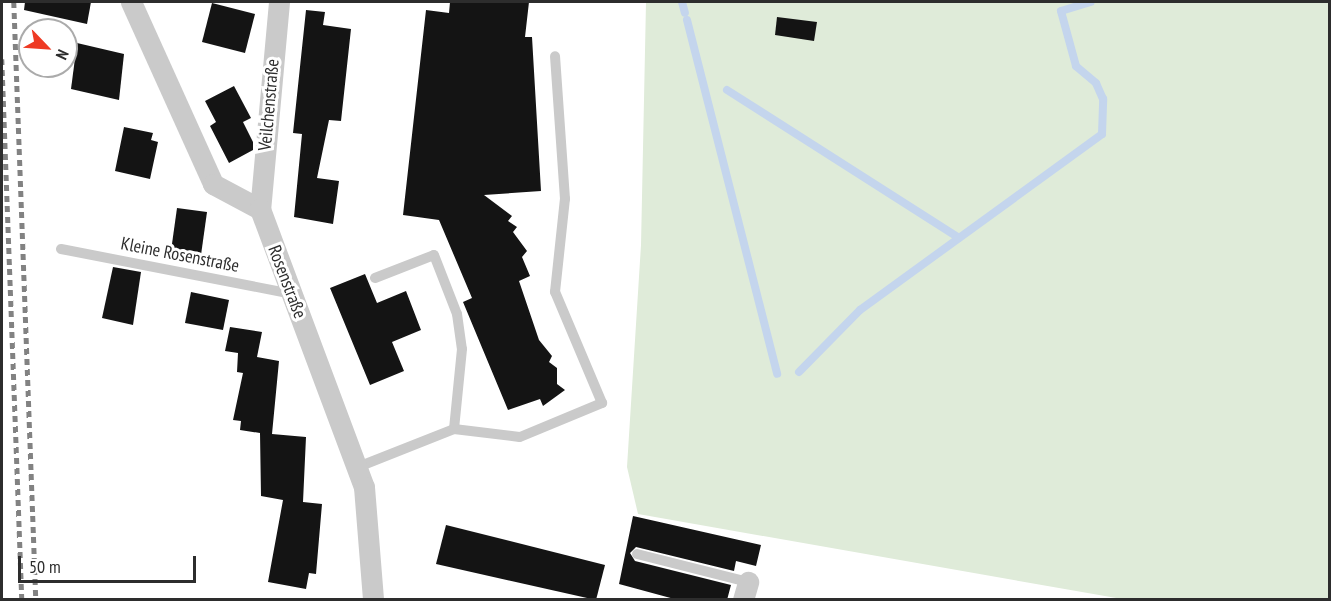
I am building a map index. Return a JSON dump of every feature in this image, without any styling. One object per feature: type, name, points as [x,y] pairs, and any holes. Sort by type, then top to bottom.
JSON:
[{"type":"street","points":[[131,2],[213,184],[260,209]]},
{"type":"street","name":"Veilchenstraße","points":[[260,209],[279,2]]},
{"type":"street","name":"Rosenstraße","points":[[260,209],[358,467],[373,600]]},
{"type":"lane","points":[[358,467],[454,429],[520,437],[602,403],[555,292],[565,199],[555,56]]},
{"type":"lane","name":"Kleine Rosenstraße","points":[[61,249],[292,294]]},
{"type":"lane","points":[[375,278],[434,255],[457,314],[462,350],[454,429]]},
{"type":"lane","points":[[637,554],[746,591]]},
{"type":"green space","points":[[646,2],[1329,2],[1329,599],[1122,599],[638,514],[627,467],[641,245]]},
{"type":"building","points":[[25,2],[91,2],[87,24],[78,22],[78,18],[60,18],[24,10]]},
{"type":"building","points":[[450,2],[529,2],[525,37],[532,37],[541,191],[484,195],[512,216],[508,221],[517,227],[513,232],[527,251],[522,257],[530,276],[519,281],[539,340],[552,356],[549,362],[557,368],[557,384],[565,390],[543,406],[540,399],[508,410],[463,302],[472,298],[439,220],[403,215],[426,10],[449,13]]},
{"type":"building","points":[[212,3],[255,14],[245,53],[202,42]]},
{"type":"building","points":[[306,10],[325,12],[323,25],[351,29],[341,121],[329,120],[317,178],[339,181],[333,224],[294,217],[302,134],[293,133]]},
{"type":"building","points":[[777,17],[817,22],[814,41],[775,35]]},
{"type":"building","points":[[78,43],[124,54],[119,100],[71,89],[72,78],[78,78]]},
{"type":"building","points":[[234,86],[251,118],[243,122],[253,142],[253,150],[229,163],[210,126],[216,122],[205,101]]},
{"type":"building","points":[[124,127],[153,133],[151,140],[158,142],[150,179],[115,171]]},
{"type":"building","points":[[177,208],[207,212],[201,255],[171,251]]},
{"type":"building","points":[[113,267],[141,272],[133,325],[102,318]]},
{"type":"building","points":[[365,274],[377,303],[406,291],[421,330],[392,342],[404,371],[370,385],[330,288]]},
{"type":"building","points":[[191,292],[229,300],[223,330],[185,323]]},
{"type":"building","points":[[230,327],[262,332],[257,357],[279,361],[272,434],[306,437],[303,502],[322,504],[316,574],[309,573],[306,589],[268,582],[283,500],[261,496],[260,433],[240,430],[241,421],[233,420],[243,373],[237,372],[238,353],[225,351]]},
{"type":"building","points":[[633,516],[761,545],[756,566],[736,561],[734,571],[636,547],[630,553],[635,561],[731,585],[727,600],[678,600],[619,584]]},
{"type":"building","points":[[446,525],[605,565],[596,600],[436,564]]},
{"type":"waterway","points":[[682,2],[685,13]]},
{"type":"waterway","points":[[799,372],[860,310],[1102,134],[1103,99],[1096,83],[1076,66],[1061,11],[1091,2]]},
{"type":"waterway","points":[[687,20],[777,374]]},
{"type":"waterway","points":[[727,90],[959,238]]},
{"type":"railway","points":[[14,2],[36,600]]},
{"type":"railway","points":[[2,59],[22,600]]}]
